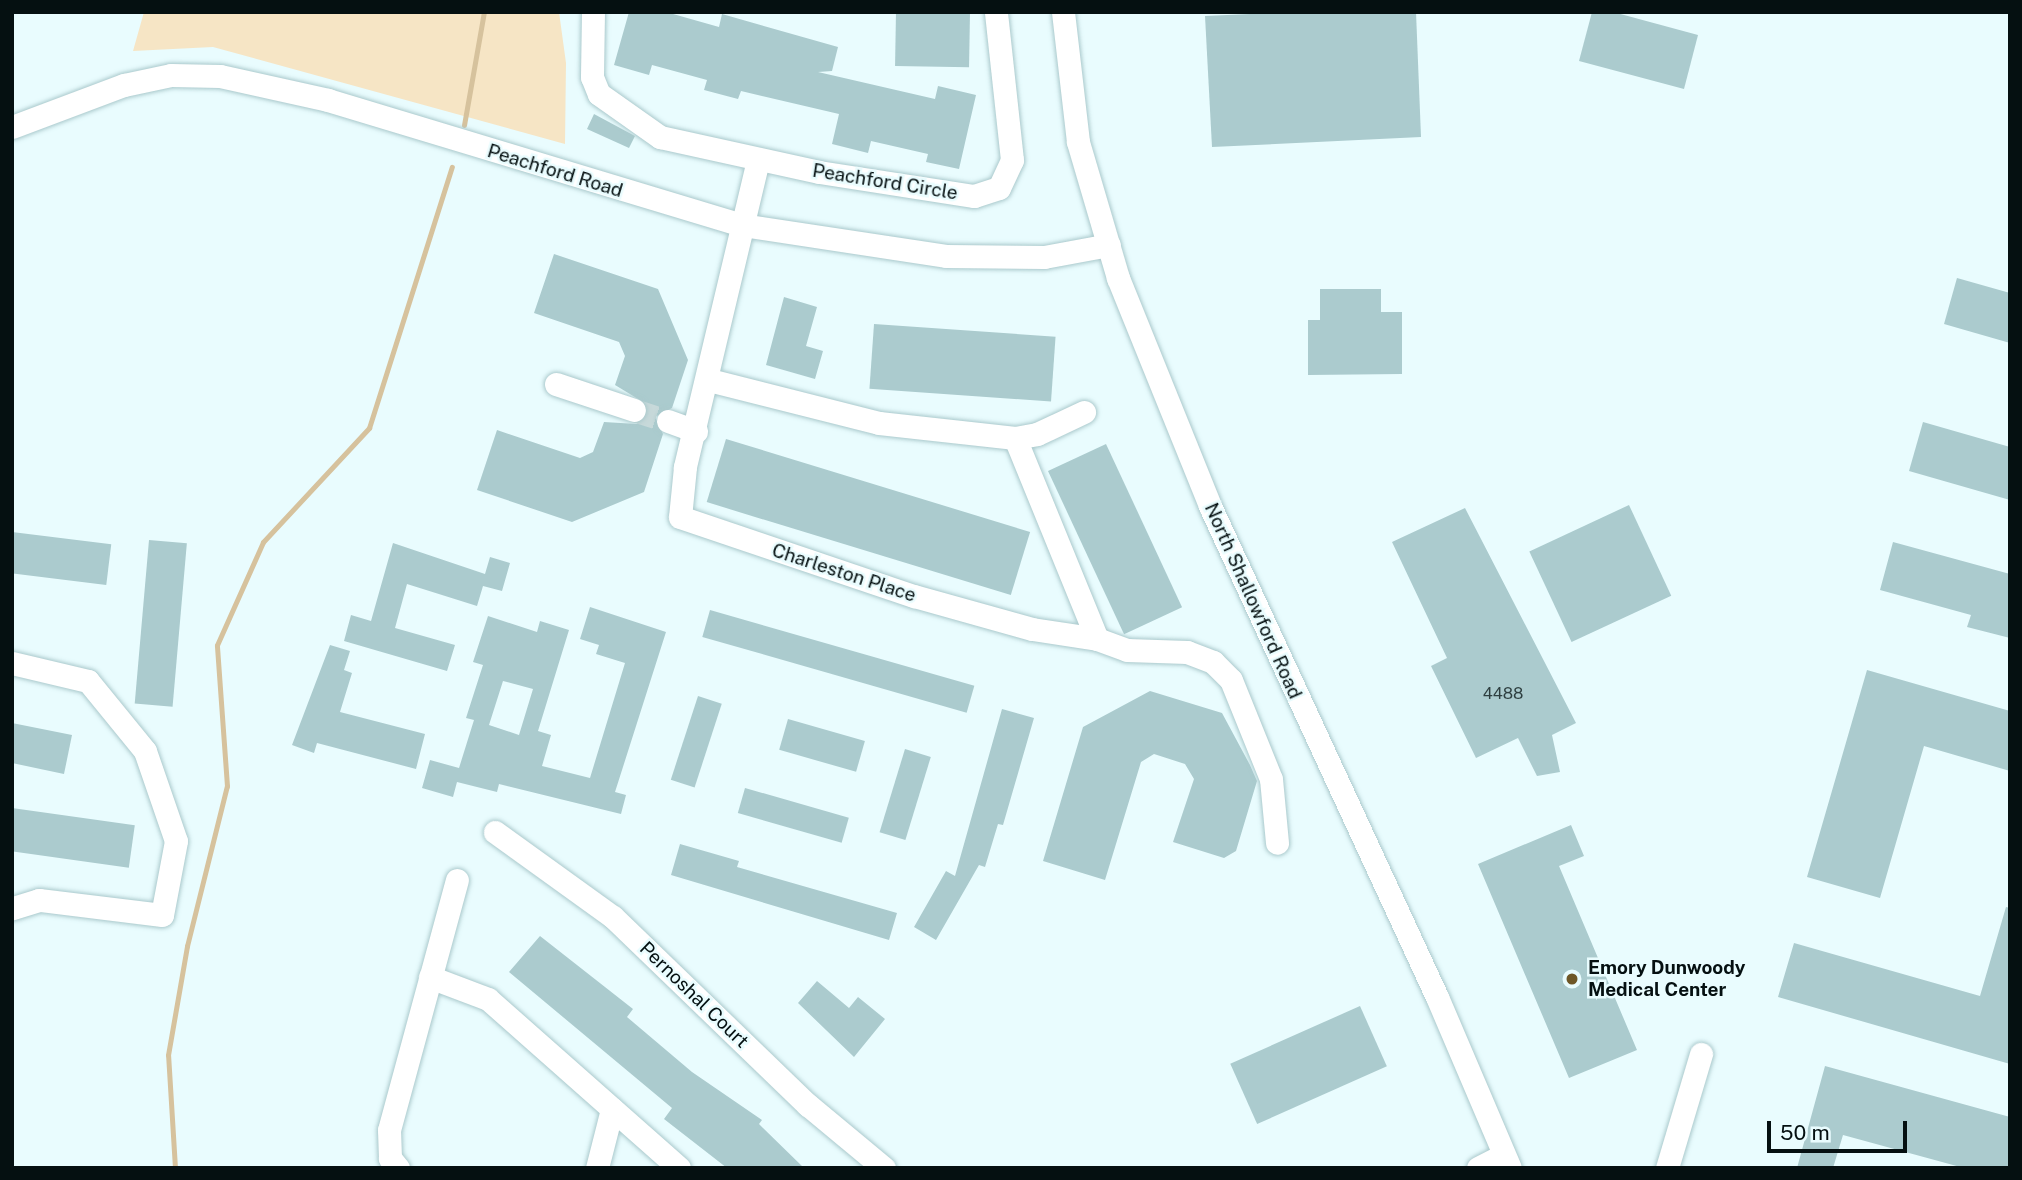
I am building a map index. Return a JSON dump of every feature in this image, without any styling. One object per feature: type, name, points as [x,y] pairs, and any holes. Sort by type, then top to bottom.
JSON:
[{"type":"street","name":"Peachford Circle","points":[[593,12],[592,77],[599,94],[660,137],[758,160],[958,195],[987,194],[999,188],[1012,160],[996,12]]},
{"type":"street","name":"North Shallowford Road","points":[[1063,12],[1078,142],[1109,245],[1210,506],[1437,998],[1506,1161]]},
{"type":"street","name":"Peachford Road","points":[[12,127],[63,104],[171,75],[253,81],[742,225],[946,256],[1044,257],[1109,245]]},
{"type":"street","points":[[742,225],[758,160]]},
{"type":"street","name":"Charleston Place","points":[[742,225],[679,503],[680,517],[687,522],[914,596],[1032,629],[1097,639],[1127,650],[1187,652],[1213,662],[1231,680],[1271,779],[1277,843]]},
{"type":"street","points":[[709,380],[879,423],[1015,438],[1037,434],[1084,412]]},
{"type":"street","points":[[556,384],[634,410]]},
{"type":"street","points":[[668,421],[696,431]]},
{"type":"street","points":[[1015,438],[1097,639]]},
{"type":"street","points":[[12,663],[91,686],[145,751],[176,841],[162,915],[39,900],[12,908]]},
{"type":"street","name":"Pernoshal Court","points":[[495,832],[613,917],[808,1105],[884,1168]]},
{"type":"street","points":[[398,1168],[390,1158],[388,1130],[457,880]]},
{"type":"street","points":[[430,977],[482,995],[678,1168]]},
{"type":"street","points":[[1667,1168],[1701,1054]]},
{"type":"street","points":[[597,1168],[612,1109]]},
{"type":"street","points":[[1478,1168],[1506,1161]]},
{"type":"shaded area","points":[[144,12],[559,12],[566,63],[565,144],[213,47],[133,51]]},
{"type":"building","points":[[629,12],[666,12],[719,27],[722,14],[838,47],[832,71],[818,72],[935,99],[938,86],[976,95],[959,169],[926,162],[928,154],[871,141],[868,153],[832,144],[839,114],[741,91],[738,99],[704,90],[707,80],[652,65],[649,75],[614,65]]},
{"type":"building","points":[[896,12],[970,13],[969,67],[895,66]]},
{"type":"building","points":[[1294,12],[1416,12],[1421,137],[1212,147],[1205,16]]},
{"type":"building","points":[[1592,12],[1613,12],[1698,35],[1684,89],[1579,61]]},
{"type":"building","points":[[594,114],[635,136],[629,148],[587,129]]},
{"type":"building","points":[[554,254],[658,289],[688,360],[672,408],[655,417],[663,434],[644,492],[572,522],[477,490],[497,430],[580,458],[593,452],[604,422],[637,424],[653,408],[615,385],[625,356],[619,342],[534,313]]},
{"type":"building","points":[[1957,278],[2010,293],[2010,343],[1944,324]]},
{"type":"building","points":[[1320,289],[1381,289],[1381,312],[1402,312],[1402,374],[1308,375],[1308,320],[1320,320]]},
{"type":"building","points":[[784,297],[817,307],[806,346],[823,351],[815,379],[766,365]]},
{"type":"building","points":[[874,324],[1056,337],[1051,402],[869,389]]},
{"type":"building","points":[[1923,422],[2010,447],[2010,500],[1909,471]]},
{"type":"building","points":[[726,439],[1030,532],[1011,595],[707,502]]},
{"type":"building","points":[[1106,444],[1182,607],[1124,634],[1048,471]]},
{"type":"building","points":[[1629,505],[1671,596],[1572,642],[1529,551]]},
{"type":"building","points":[[1465,508],[1576,723],[1552,735],[1560,772],[1537,776],[1518,738],[1476,758],[1431,666],[1447,658],[1392,542]]},
{"type":"building","points":[[12,532],[111,544],[106,585],[12,573]]},
{"type":"building","points":[[149,540],[187,543],[173,707],[135,703]]},
{"type":"building","points":[[1893,542],[2010,574],[2010,638],[1967,627],[1971,615],[1880,590]]},
{"type":"building","points":[[393,543],[485,574],[490,557],[510,563],[502,591],[483,586],[477,606],[407,584],[395,628],[455,645],[447,671],[344,641],[351,615],[371,621]]},
{"type":"building","points":[[590,607],[666,632],[615,792],[626,795],[621,814],[499,784],[497,792],[457,782],[453,797],[422,788],[430,760],[459,768],[474,720],[466,718],[483,665],[473,662],[488,616],[537,632],[540,621],[569,630],[538,731],[551,735],[542,766],[590,778],[625,663],[596,654],[599,645],[580,639]],"holes":[[[503,681],[533,689],[519,735],[489,725]]]},
{"type":"building","points":[[710,610],[974,686],[967,713],[702,637]]},
{"type":"building","points":[[330,645],[350,651],[344,670],[352,673],[340,712],[425,734],[416,769],[317,743],[314,753],[292,745]]},
{"type":"building","points":[[1867,670],[2010,711],[2010,771],[1924,746],[1880,898],[1807,877]]},
{"type":"building","points":[[1150,691],[1222,713],[1250,765],[1257,781],[1236,851],[1224,858],[1173,842],[1194,779],[1185,764],[1154,754],[1141,762],[1105,880],[1043,861],[1083,727]]},
{"type":"building","points":[[698,696],[722,704],[695,787],[671,780]]},
{"type":"building","points":[[1002,709],[1034,718],[1003,825],[998,824],[985,867],[979,865],[936,940],[914,927],[946,871],[955,876]]},
{"type":"building","points":[[788,719],[865,741],[856,772],[779,750]]},
{"type":"building","points":[[12,723],[72,735],[64,774],[12,763]]},
{"type":"building","points":[[905,749],[931,757],[905,840],[880,832]]},
{"type":"building","points":[[745,788],[849,818],[842,843],[738,813]]},
{"type":"building","points":[[12,808],[135,825],[129,868],[12,851]]},
{"type":"building","points":[[1571,825],[1584,856],[1559,866],[1637,1050],[1569,1078],[1478,864]]},
{"type":"building","points":[[680,844],[739,861],[737,867],[897,913],[889,940],[671,875]]},
{"type":"building","points":[[2006,907],[2010,908],[2010,1064],[1778,997],[1794,943],[1980,996]]},
{"type":"building","points":[[540,936],[633,1009],[627,1017],[692,1072],[762,1120],[759,1124],[804,1168],[727,1168],[664,1119],[672,1108],[509,972]]},
{"type":"building","points":[[817,981],[849,1008],[858,997],[885,1019],[854,1057],[798,1003]]},
{"type":"building","points":[[1360,1006],[1387,1066],[1257,1124],[1230,1064]]},
{"type":"building","points":[[1825,1066],[2010,1117],[2010,1168],[1964,1168],[1843,1135],[1833,1168],[1797,1168]]},
{"type":"waterway","points":[[464,125],[484,12]]},
{"type":"waterway","points":[[175,1168],[168,1055],[187,946],[227,786],[217,645],[263,542],[369,428],[452,167]]},
{"type":"tunnel","points":[[634,410],[668,421]]},
{"type":"place","name":"Emory Dunwoody Medical Center","points":[[1572,979]]}]
